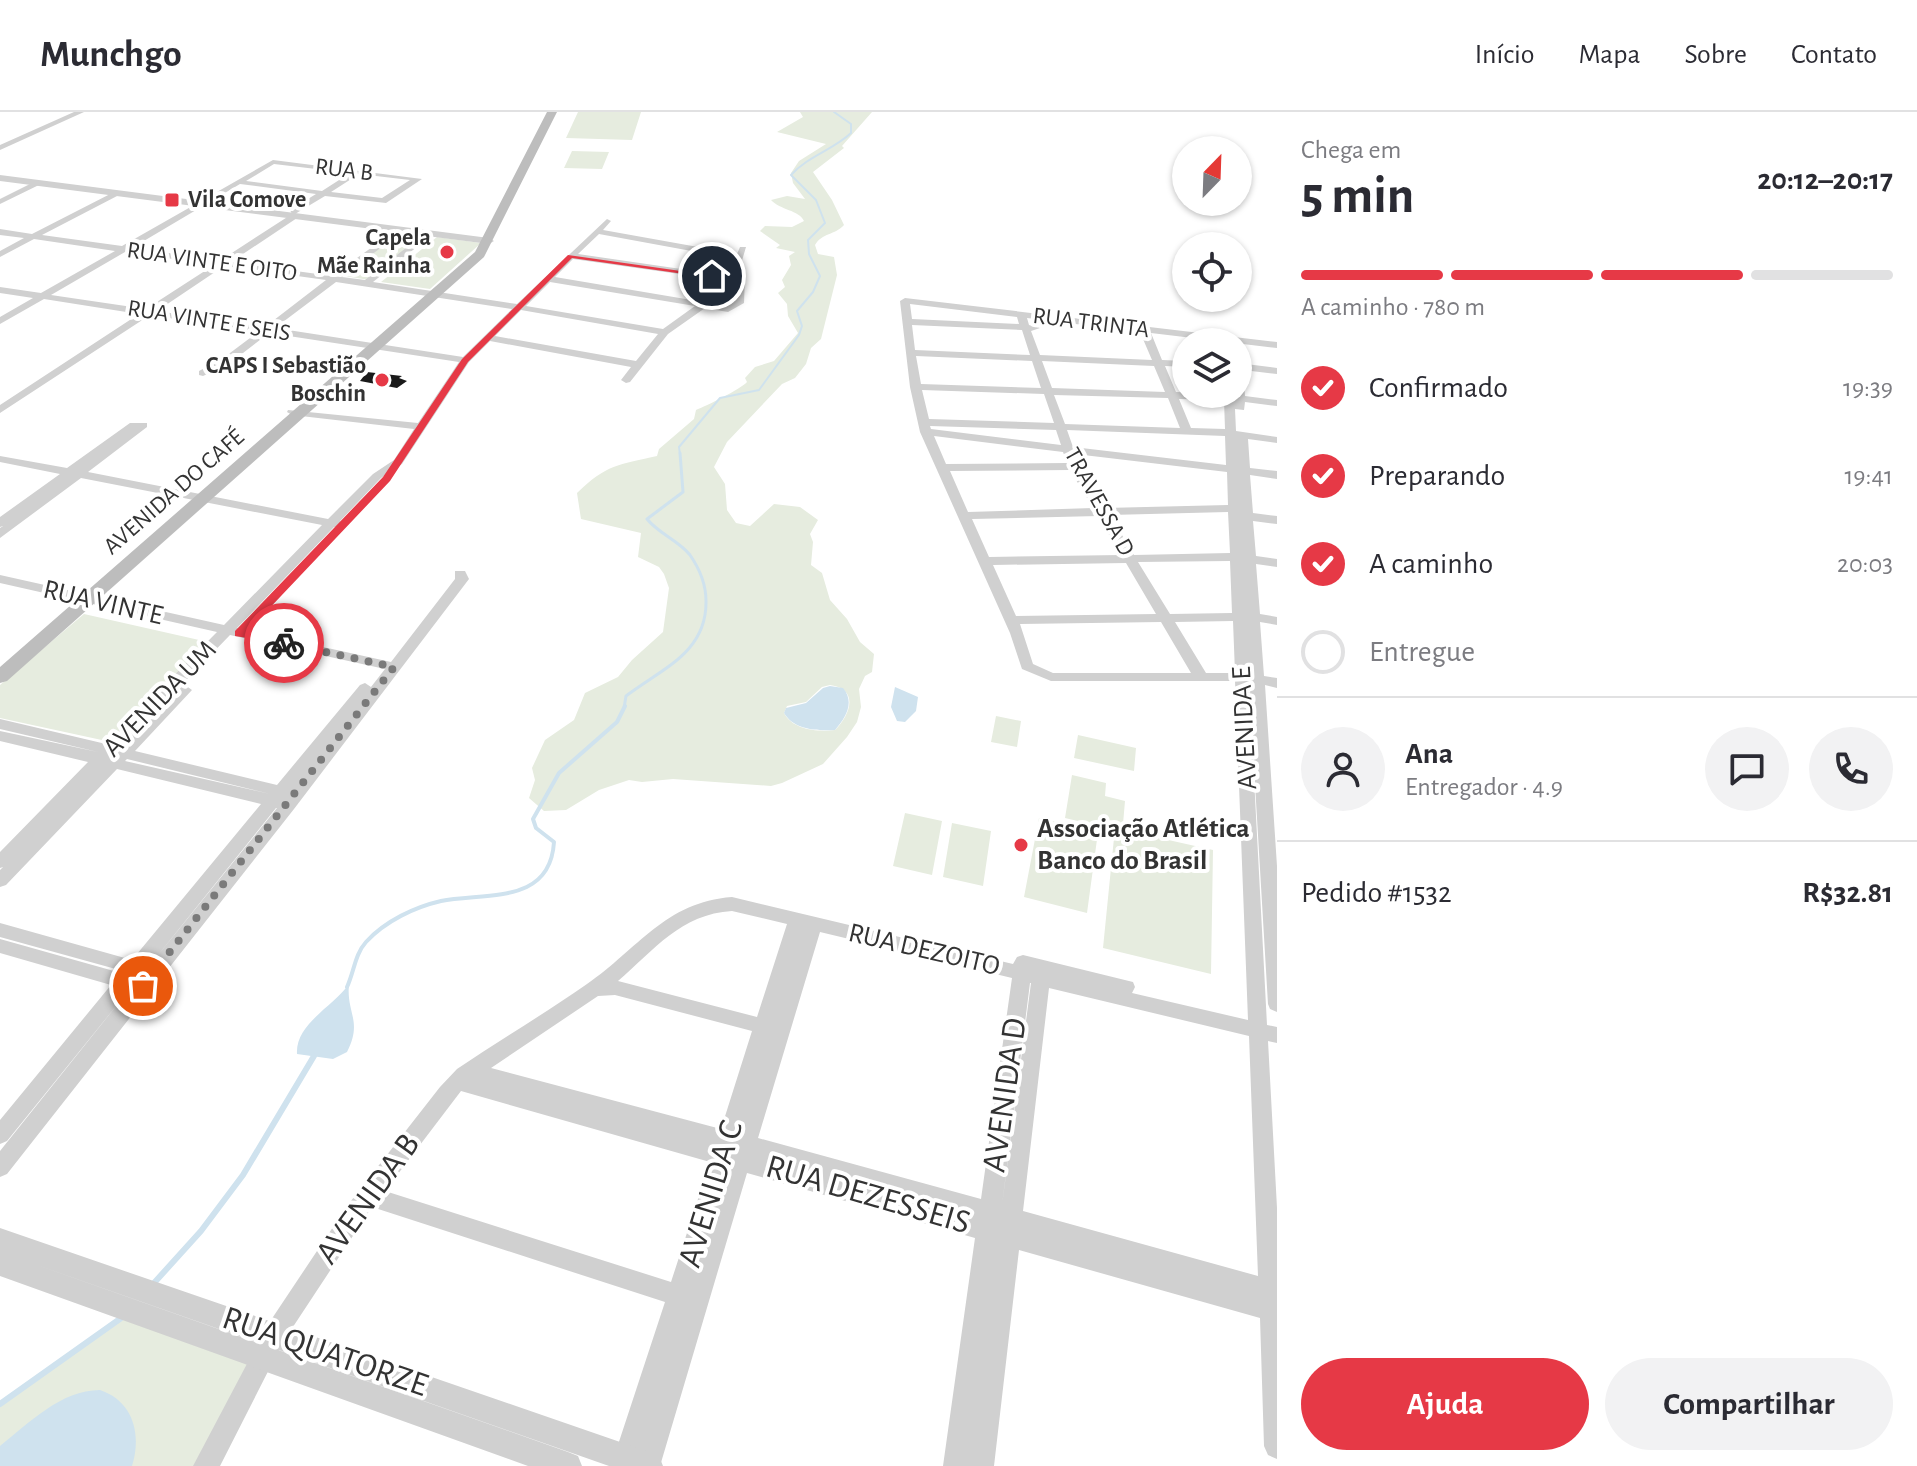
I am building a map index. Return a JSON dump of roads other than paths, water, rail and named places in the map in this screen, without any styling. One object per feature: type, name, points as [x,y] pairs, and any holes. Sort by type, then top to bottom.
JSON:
[{"type":"main road","name":"AVENIDA DO CAFÉ","points":[[0,677],[486,240],[552,112]]},
{"type":"main road","name":"AVENIDA DO CAFÉ","points":[[0,668],[79,603]]},
{"type":"street","points":[[0,148],[80,112]]},
{"type":"street","name":"RUA B","points":[[239,182],[273,162],[417,180],[387,200],[323,193]]},
{"type":"street","points":[[0,403],[357,172]]},
{"type":"street","points":[[0,178],[486,240]]},
{"type":"street","points":[[0,324],[239,182],[323,193]]},
{"type":"street","points":[[0,200],[36,183]]},
{"type":"street","points":[[0,252],[111,194]]},
{"type":"street","name":"AVENIDA UM","points":[[0,881],[113,756],[393,467],[464,362],[607,221]]},
{"type":"street","points":[[260,331],[220,365],[202,372],[394,230],[425,236],[486,240]]},
{"type":"street","name":"RUA VINTE E OITO","points":[[0,231],[432,291]]},
{"type":"street","points":[[548,279],[702,306],[728,309],[737,306],[741,278],[737,265],[741,253],[596,231]]},
{"type":"street","points":[[369,280],[425,236]]},
{"type":"street","points":[[381,282],[437,237]]},
{"type":"street","points":[[572,254],[741,278]]},
{"type":"street","name":"RUA VINTE E OITO","points":[[332,276],[665,332]]},
{"type":"street","name":"RUA VINTE E SEIS","points":[[0,292],[464,362]]},
{"type":"street","name":"RUA TRINTA","points":[[908,322],[905,301],[1023,321],[1172,333]]},
{"type":"street","points":[[626,380],[665,332],[702,306]]},
{"type":"street","points":[[0,410],[140,313]]},
{"type":"street","points":[[1023,321],[908,322],[915,387],[926,430],[1011,620],[1026,665],[1031,670],[1054,677],[1249,676],[1277,681]]},
{"type":"street","name":"TRAVESSA D","points":[[1023,321],[1070,457],[1201,677]]},
{"type":"street","points":[[915,387],[1172,395],[1144,329]]},
{"type":"street","points":[[487,338],[639,365]]},
{"type":"street","name":"RUA TRINTA","points":[[1252,343],[1277,345]]},
{"type":"street","points":[[912,353],[1172,364]]},
{"type":"street","points":[[1252,369],[1277,371]]},
{"type":"street","points":[[1252,397],[1277,401]]},
{"type":"street","points":[[1177,408],[1187,431]]},
{"type":"street","name":"AVENIDA E","points":[[1235,408],[1249,676],[1261,746],[1277,1446]]},
{"type":"street","points":[[297,412],[421,427]]},
{"type":"street","points":[[0,523],[71,475],[143,425],[134,424],[71,475],[0,534]]},
{"type":"street","points":[[926,430],[1060,427],[1187,431],[1277,440]]},
{"type":"street","points":[[926,430],[1009,449],[1022,456],[1017,464],[1003,467]]},
{"type":"street","points":[[926,430],[1070,457]]},
{"type":"street","points":[[987,445],[1070,457],[1277,478]]},
{"type":"street","points":[[941,468],[1003,467],[1070,457]]},
{"type":"street","points":[[0,459],[334,527]]},
{"type":"street","points":[[0,465],[71,475]]},
{"type":"street","points":[[963,516],[1241,512],[1277,520]]},
{"type":"street","points":[[983,561],[1129,557],[1277,563]]},
{"type":"street","points":[[1243,561],[1277,570]]},
{"type":"street","points":[[0,1135],[139,977],[462,579],[462,574],[455,576],[386,670]]},
{"type":"street","name":"RUA VINTE","points":[[0,579],[79,603]]},
{"type":"street","name":"RUA VINTE","points":[[0,588],[386,670]]},
{"type":"street","points":[[1011,620],[1246,617],[1277,621]]},
{"type":"street","points":[[0,724],[113,756],[284,798]]},
{"type":"street","points":[[0,736],[113,756]]},
{"type":"street","name":"AVENIDA UM","points":[[0,862],[113,756]]},
{"type":"street","name":"AVENIDA E","points":[[1264,823],[1277,1004]]},
{"type":"street","name":"RUA DEZOITO","points":[[594,989],[669,927],[707,906],[732,904],[1032,970],[1267,1027]]},
{"type":"street","name":"AVENIDA C","points":[[639,1464],[805,922]]},
{"type":"street","points":[[0,930],[139,977]]},
{"type":"street","points":[[0,946],[139,977]]},
{"type":"street","name":"AVENIDA D","points":[[956,1466],[999,1223],[1032,970]]},
{"type":"street","points":[[0,1167],[139,977]]},
{"type":"street","points":[[594,989],[615,988],[772,1028]]},
{"type":"street","name":"AVENIDA B","points":[[206,1466],[269,1346],[368,1196],[465,1076],[594,989]]},
{"type":"street","name":"RUA DEZESSEIS","points":[[465,1076],[1273,1301]]},
{"type":"street","points":[[368,1196],[689,1298]]},
{"type":"street","name":"AVENIDA D","points":[[981,1466],[999,1223]]},
{"type":"street","name":"RUA QUATORZE","points":[[0,1240],[139,1301]]},
{"type":"street","name":"RUA QUATORZE","points":[[0,1264],[139,1301],[269,1346],[639,1464]]},
{"type":"street","name":"RUA QUATORZE","points":[[269,1346],[568,1466]]},
{"type":"water","points":[[895,687],[918,697],[916,711],[905,722],[897,721],[891,707]]},
{"type":"water","points":[[823,688],[843,688],[849,704],[846,715],[835,730],[814,730],[788,719],[784,713],[786,708],[806,703]]},
{"type":"water","points":[[349,984],[354,1032],[347,1052],[333,1059],[297,1054],[298,1043],[309,1024]]},
{"type":"water","points":[[100,1390],[120,1402],[132,1420],[136,1442],[132,1466],[0,1466],[0,1446],[34,1418],[72,1396]]},
{"type":"waterway","points":[[680,455],[679,447],[720,398],[759,390],[799,335],[802,326],[797,311],[813,292],[820,276],[809,254],[808,240],[825,223],[816,200],[791,175],[851,133],[851,124],[834,112]]},
{"type":"waterway","points":[[624,708],[626,696],[667,668],[690,647],[704,619],[705,589],[693,560],[647,519],[683,492],[680,453]]},
{"type":"waterway","points":[[347,987],[362,947],[374,934],[401,916],[441,901],[512,892],[541,877],[550,863],[554,842],[536,828],[533,819],[559,773],[617,722],[624,708]]},
{"type":"waterway","points":[[154,1283],[201,1231],[243,1175],[314,1056]]},
{"type":"waterway","points":[[0,1404],[124,1316]]},
{"type":"place","name":"Vila Comove","points":[[172,200]]},
{"type":"place","name":"Capela Mãe Rainha","points":[[447,252]]},
{"type":"place","name":"CAPS I Sebastião Boschin","points":[[382,380]]},
{"type":"place","name":"Associação Atlética Banco do Brasil","points":[[1021,845]]}]
